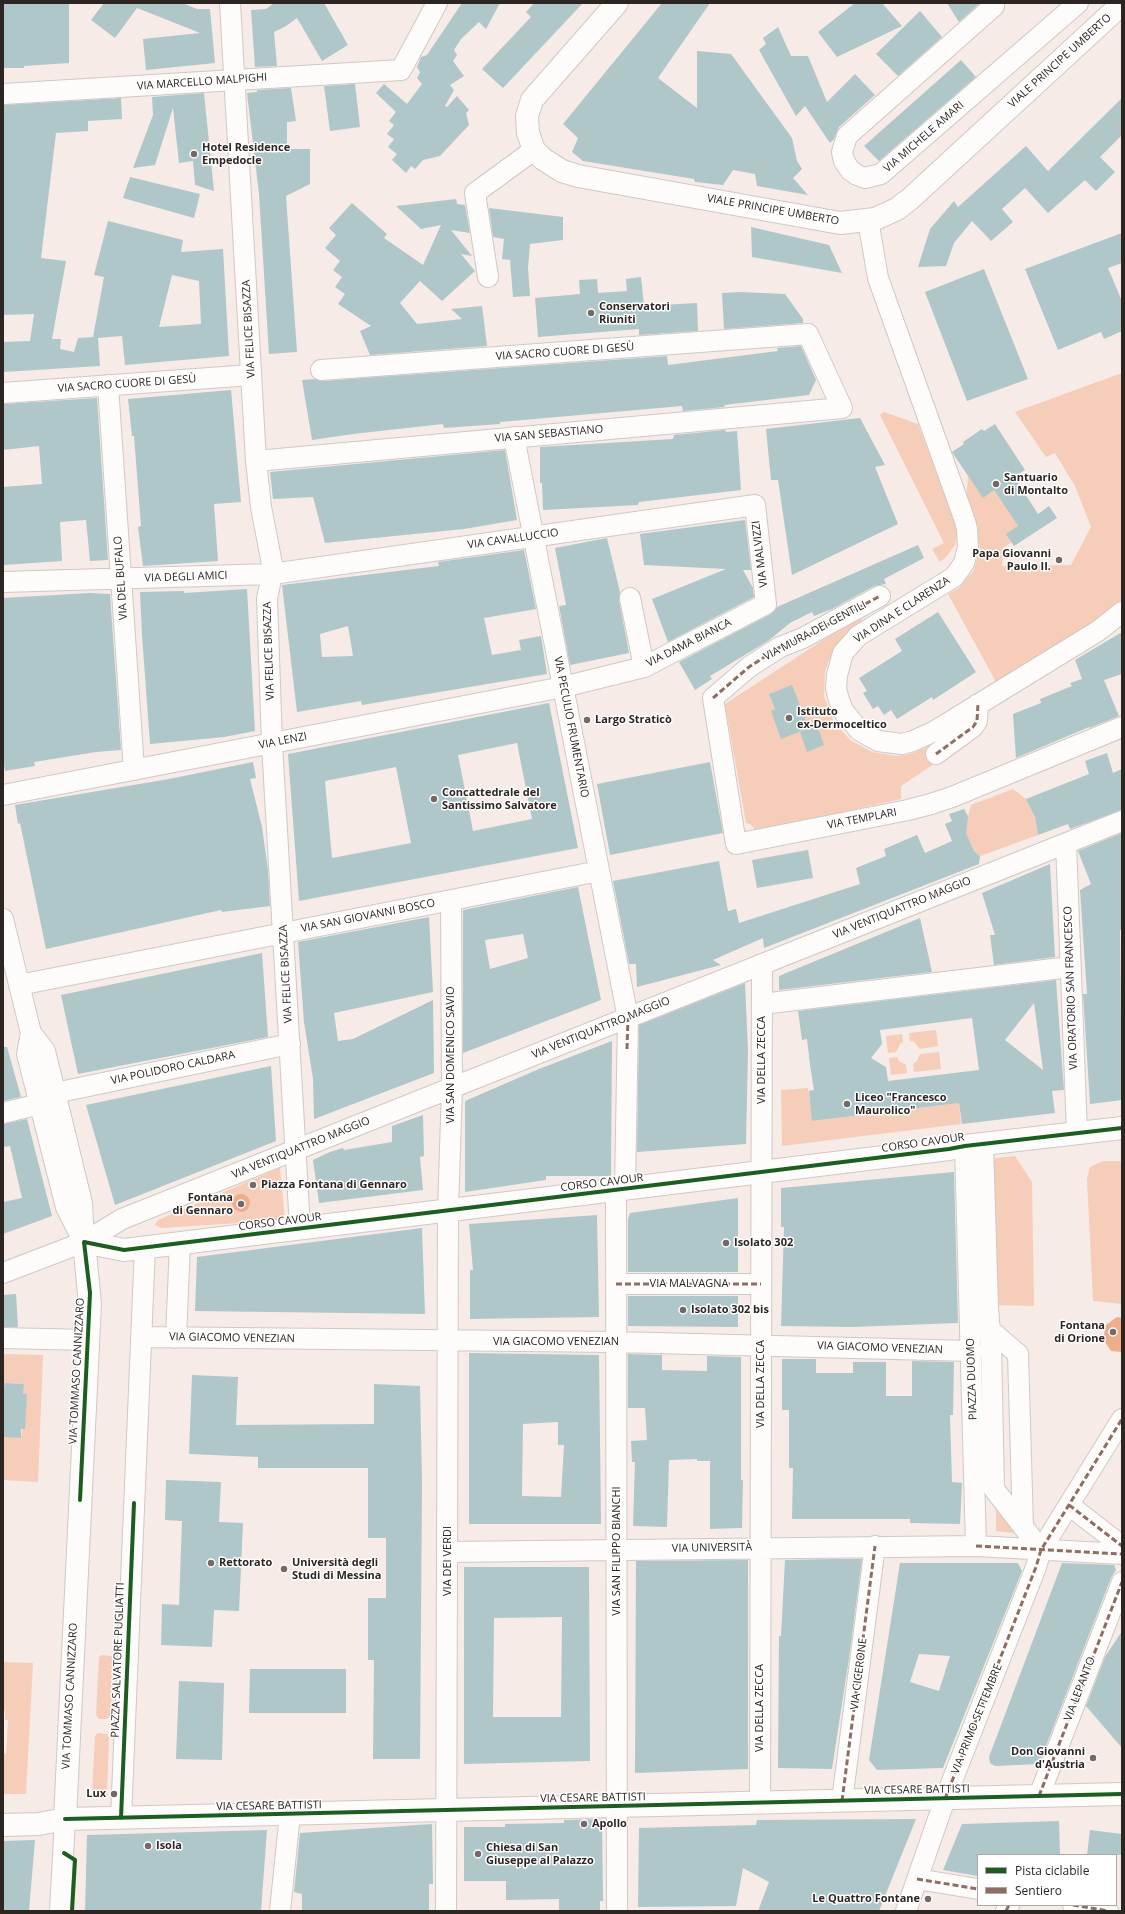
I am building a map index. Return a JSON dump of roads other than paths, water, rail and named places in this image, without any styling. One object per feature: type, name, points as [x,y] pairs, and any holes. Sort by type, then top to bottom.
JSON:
[{"type":"main road","points":[[534,150],[526,124],[532,100],[616,3]]},
{"type":"main road","name":"VIALE PRINCIPE UMBERTO","points":[[534,150],[550,164],[562,171],[578,176],[840,223],[868,220],[886,215],[910,199],[1122,4]]},
{"type":"main road","name":"CORSO CAVOUR","points":[[84,1242],[124,1250],[144,1256],[180,1243],[1122,1128]]},
{"type":"main road","name":"VIA TOMMASO CANNIZZARO","points":[[65,1819],[90,1293],[84,1242]]},
{"type":"main road","name":"VIA CESARE BATTISTI","points":[[3,1825],[39,1824],[65,1819],[1122,1794]]},
{"type":"main road","name":"VIA CESARE BATTISTI","points":[[3,1811],[39,1810],[65,1819]]},
{"type":"street","name":"VIA FELICE BISAZZA","points":[[230,3],[256,461],[261,507],[272,564],[272,574],[267,599],[272,744],[300,1228]]},
{"type":"street","name":"VIA MARCELLO MALPIGHI","points":[[3,94],[401,70],[437,3]]},
{"type":"street","name":"VIA MICHELE AMARI","points":[[994,6],[847,136],[843,143],[842,152],[844,161],[850,170],[865,178],[881,174],[1078,3]]},
{"type":"street","points":[[488,277],[475,193],[534,150]]},
{"type":"street","name":"VIA DINA E CLARENZA","points":[[868,220],[878,278],[965,521],[968,547],[964,563],[954,577],[868,629],[851,643],[843,653],[837,675],[836,688],[839,700],[850,721],[859,730],[878,741],[890,744],[902,744],[923,737],[1098,631],[1122,612]]},
{"type":"street","name":"VIA SACRO CUORE DI GESÙ","points":[[321,370],[808,334],[842,408]]},
{"type":"street","name":"VIA SACRO CUORE DI GESÙ","points":[[3,393],[251,375]]},
{"type":"street","name":"VIA DEL BUFALO","points":[[108,386],[134,770]]},
{"type":"street","name":"VIA SAN SEBASTIANO","points":[[256,461],[842,408]]},
{"type":"street","name":"VIA PECULIO FRUMENTARIO","points":[[514,437],[628,1018],[627,1049]]},
{"type":"street","name":"VIA CAVALLUCCIO","points":[[272,574],[755,505]]},
{"type":"street","name":"VIA MALVIZZI","points":[[755,505],[766,604]]},
{"type":"street","name":"VIA DEGLI AMICI","points":[[3,582],[272,574]]},
{"type":"street","name":"VIA MURA DEI GENTILI","points":[[736,844],[713,698],[749,667],[780,647],[803,638],[880,596]]},
{"type":"street","points":[[630,598],[644,667]]},
{"type":"street","name":"VIA DAMA BIANCA","points":[[563,687],[644,667],[766,604]]},
{"type":"street","name":"VIA LENZI","points":[[3,795],[563,687]]},
{"type":"street","points":[[936,754],[973,727],[977,721],[978,704]]},
{"type":"street","name":"VIA TEMPLARI","points":[[736,844],[908,810],[952,797],[1122,727]]},
{"type":"street","name":"VIA VENTIQUATTRO MAGGIO","points":[[3,1273],[84,1242],[122,1219],[296,1151],[1122,820]]},
{"type":"street","name":"VIA ORATORIO SAN FRANCESCO","points":[[1066,843],[1077,1134]]},
{"type":"street","name":"VIA SAN GIOVANNI BOSCO","points":[[19,985],[599,871]]},
{"type":"street","name":"VIA SAN DOMENICO SAVIO","points":[[448,1210],[452,1088],[450,900]]},
{"type":"street","name":"VIA TOMMASO CANNIZZARO","points":[[3,919],[31,1033],[45,1051],[48,1099],[82,1202],[84,1242]]},
{"type":"street","name":"VIA DELLA ZECCA","points":[[760,1803],[762,964]]},
{"type":"street","points":[[762,1004],[1070,967]]},
{"type":"street","name":"VIA POLIDORO CALDARA","points":[[3,1113],[48,1099],[290,1044]]},
{"type":"street","name":"VIA SAN FILIPPO BIANCHI","points":[[617,1911],[616,1284],[627,1049]]},
{"type":"street","points":[[974,1145],[989,1329],[994,1489],[1041,1550]]},
{"type":"street","name":"PIAZZA DUOMO","points":[[974,1145],[972,1351],[976,1546]]},
{"type":"street","name":"VIA DEI VERDI","points":[[446,1911],[448,1210]]},
{"type":"street","points":[[176,1338],[180,1243]]},
{"type":"street","name":"PIAZZA SALVATORE PUGLIATTI","points":[[121,1818],[144,1256]]},
{"type":"street","name":"VIA MALVAGNA","points":[[616,1284],[761,1284]]},
{"type":"street","points":[[989,1329],[1018,1354],[1023,1527]]},
{"type":"street","name":"VIA GIACOMO VENEZIAN","points":[[141,1337],[616,1342],[972,1351]]},
{"type":"street","points":[[3,1338],[88,1340]]},
{"type":"street","points":[[1041,1550],[1122,1419]]},
{"type":"street","points":[[1069,1505],[1122,1546]]},
{"type":"street","name":"VIA CICERONE","points":[[842,1801],[875,1546]]},
{"type":"street","points":[[976,1546],[1122,1554]]},
{"type":"street","name":"VIA UNIVERSITÀ","points":[[448,1552],[976,1546]]},
{"type":"street","name":"VIA PRIMO SETTEMBRE","points":[[906,1911],[945,1799],[1031,1581],[1041,1550]]},
{"type":"street","name":"VIA LEPANTO","points":[[1039,1796],[1122,1582]]},
{"type":"street","points":[[280,1911],[290,1814]]},
{"type":"street","name":"VIA TOMMASO CANNIZZARO","points":[[60,1911],[65,1819]]},
{"type":"street","points":[[917,1879],[977,1889]]},
{"type":"street","points":[[1079,1906],[1108,1911]]},
{"type":"place","name":"Hotel Residence Empedocle","points":[[194,154]]},
{"type":"place","name":"Conservatori Riuniti","points":[[591,313]]},
{"type":"place","name":"Santuario di Montalto","points":[[996,484]]},
{"type":"place","name":"Papa Giovanni Paulo II.","points":[[1059,560]]},
{"type":"place","name":"Istituto ex-Dermoceltico","points":[[789,718]]},
{"type":"place","name":"Largo Straticò","points":[[587,720]]},
{"type":"place","name":"Concattedrale del Santissimo Salvatore","points":[[434,799]]},
{"type":"place","name":"Liceo \"Francesco Maurolico\"","points":[[847,1104]]},
{"type":"place","name":"Piazza Fontana di Gennaro","points":[[253,1185]]},
{"type":"place","name":"Fontana di Gennaro","points":[[241,1204]]},
{"type":"place","name":"Isolato 302","points":[[726,1243]]},
{"type":"place","name":"Isolato 302 bis","points":[[683,1310]]},
{"type":"place","name":"Fontana di Orione","points":[[1113,1332]]},
{"type":"place","name":"Rettorato","points":[[211,1563]]},
{"type":"place","name":"Università degli Studi di Messina","points":[[284,1569]]},
{"type":"place","name":"Don Giovanni d'Austria","points":[[1093,1758]]},
{"type":"place","name":"Lux","points":[[114,1794]]},
{"type":"place","name":"Apollo","points":[[584,1824]]},
{"type":"place","name":"Isola","points":[[148,1846]]},
{"type":"place","name":"Chiesa di San Giuseppe al Palazzo","points":[[478,1854]]},
{"type":"place","name":"Le Quattro Fontane","points":[[928,1899]]}]
